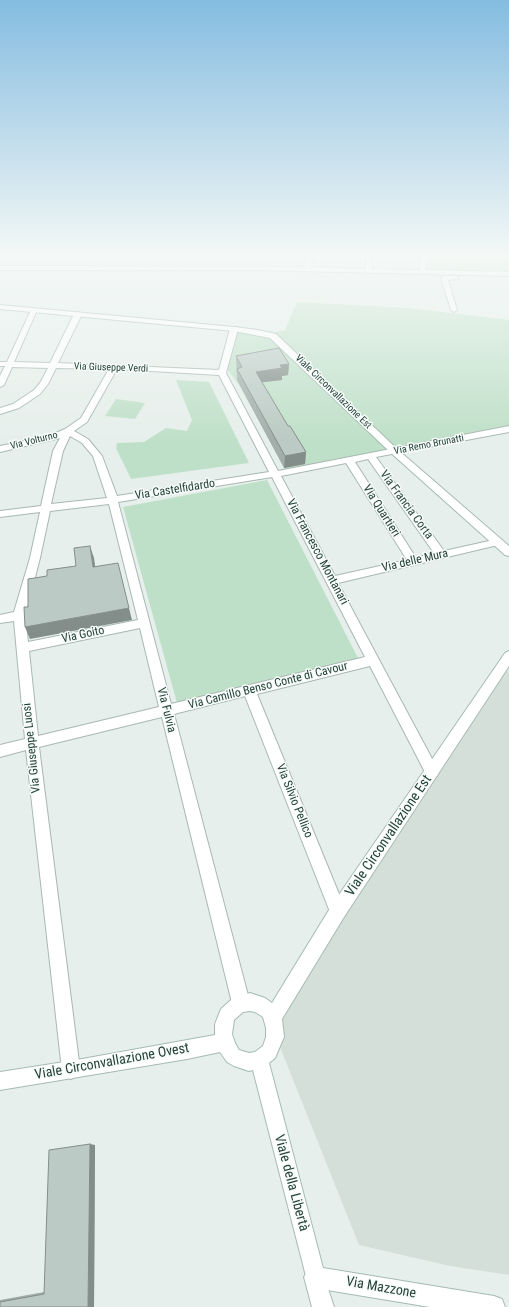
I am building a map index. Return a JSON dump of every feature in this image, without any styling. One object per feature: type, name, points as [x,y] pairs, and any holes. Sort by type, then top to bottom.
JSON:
[{"type":"street","points":[[0,385],[30,318]]},
{"type":"street","points":[[0,411],[16,406],[37,392],[44,384],[76,318]]},
{"type":"street","name":"Viale Circonvallazione Est","points":[[120,318],[234,329],[258,332],[273,336],[394,451],[509,552]]},
{"type":"street","points":[[222,373],[234,329]]},
{"type":"street","name":"Via Giuseppe Verdi","points":[[0,364],[114,367],[222,373]]},
{"type":"street","name":"Via Volturno","points":[[0,449],[52,438],[68,431],[84,420],[114,367]]},
{"type":"street","name":"Via Francesco Montanari","points":[[222,373],[432,772]]},
{"type":"street","name":"Via Remo Brunatti","points":[[349,460],[509,429]]},
{"type":"street","name":"Via Fulvia","points":[[68,431],[85,441],[97,456],[113,500],[241,1003]]},
{"type":"street","name":"Via Giuseppe Luosi","points":[[68,431],[58,452],[35,558],[19,616],[32,744],[71,1070]]},
{"type":"street","name":"Via Francia Corta","points":[[370,456],[441,555]]},
{"type":"street","name":"Via Castelfidardo","points":[[0,514],[113,500],[276,474],[349,460]]},
{"type":"street","name":"Via Quartieri","points":[[349,460],[413,561]]},
{"type":"street","name":"Via delle Mura","points":[[332,581],[498,542]]},
{"type":"street","points":[[0,619],[19,616]]},
{"type":"street","name":"Via Goito","points":[[22,648],[144,623]]},
{"type":"street","name":"Via Camillo Benso Conte di Cavour","points":[[0,751],[374,660]]},
{"type":"street","name":"Viale Circonvallazione Est","points":[[273,1018],[338,911],[507,664]]},
{"type":"street","name":"Via Silvio Pellico","points":[[249,690],[338,911]]},
{"type":"street","points":[[250,1002],[259,1004],[269,1011],[273,1018],[275,1032],[272,1047],[265,1056],[259,1060],[249,1062],[240,1060],[234,1056],[224,1042],[224,1024],[227,1015],[241,1003],[250,1002]]},
{"type":"street","name":"Viale Circonvallazione Ovest","points":[[0,1081],[187,1050],[224,1042]]},
{"type":"street","name":"Viale della Libertà","points":[[259,1060],[323,1307]]},
{"type":"street","name":"Via Mazzone","points":[[315,1277],[494,1307]]},
{"type":"shaded area","points":[[502,669],[509,672],[509,1275],[450,1266],[359,1245],[268,1017]]},
{"type":"green space","points":[[290,318],[492,318],[509,320],[509,426],[395,449],[272,333],[285,330]]},
{"type":"green space","points":[[234,329],[273,336],[394,451],[285,469],[239,385],[227,369]]},
{"type":"green space","points":[[176,380],[209,382],[249,463],[131,479],[116,448],[117,443],[144,442],[166,428],[187,431],[192,420]]},
{"type":"green space","points":[[116,399],[145,403],[135,419],[105,416]]},
{"type":"green space","points":[[267,480],[358,658],[177,703],[123,507]]},
{"type":"building","points":[[279,348],[289,364],[280,365],[282,368],[256,372],[288,426],[290,426],[306,452],[285,456],[237,369],[242,367],[236,356]]},
{"type":"building","points":[[90,546],[93,567],[118,563],[129,608],[25,627],[24,607],[28,607],[28,579],[47,576],[47,570],[76,566],[74,548]]},
{"type":"building","points":[[90,1144],[88,1307],[0,1307],[0,1302],[44,1294],[49,1150]]}]
